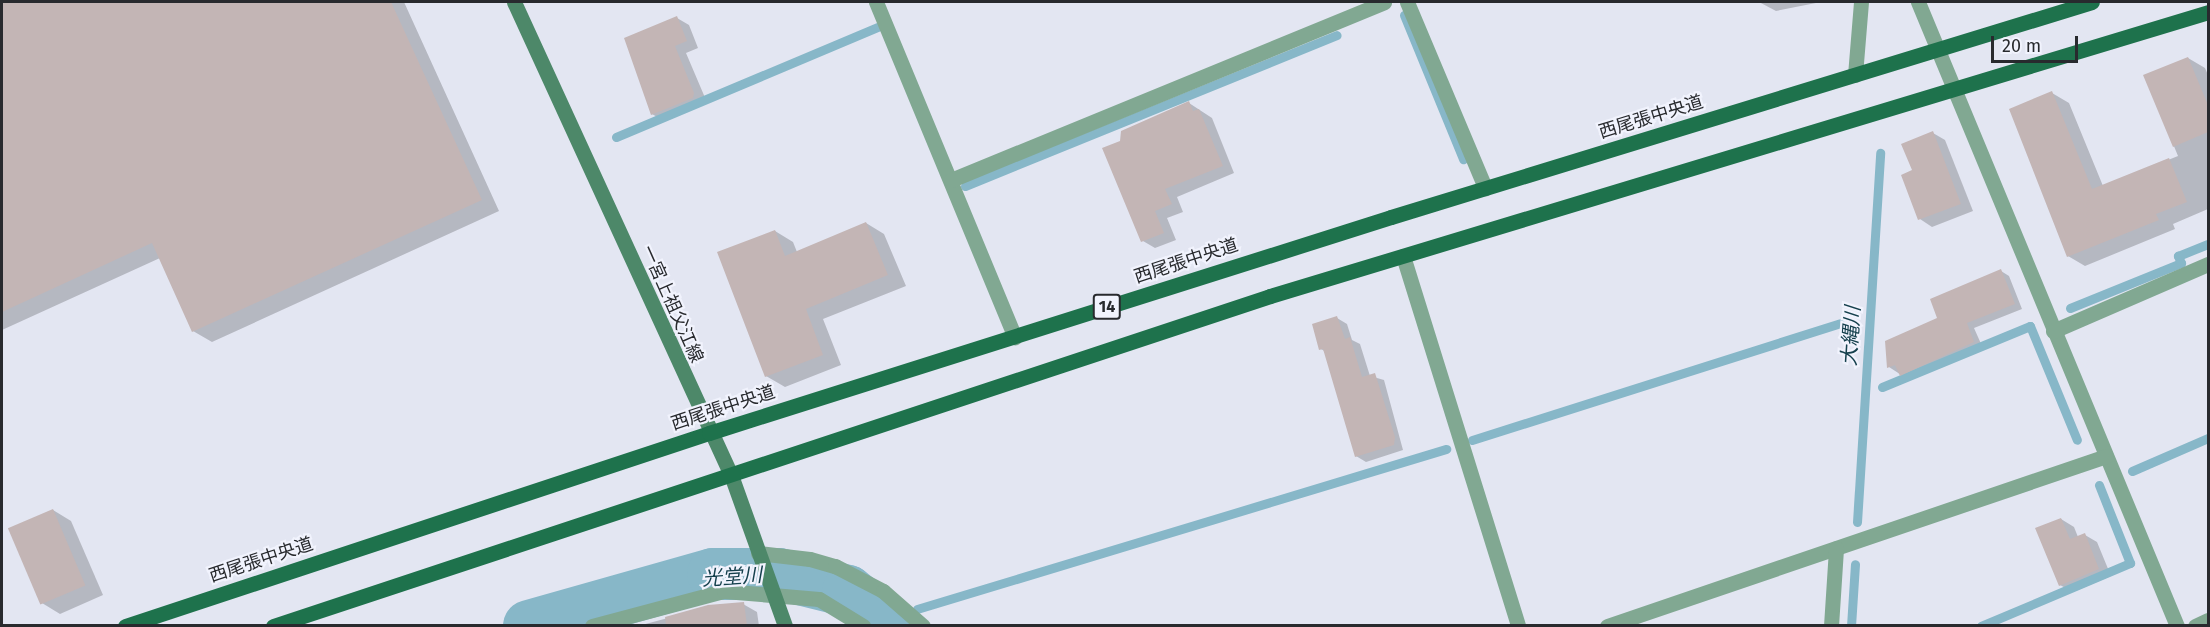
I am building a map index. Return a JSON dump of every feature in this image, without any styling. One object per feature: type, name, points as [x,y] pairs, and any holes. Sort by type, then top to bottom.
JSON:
[{"type":"main road","name":"一宮上祖父江線","points":[[514,2],[709,432],[731,475],[785,626]]},
{"type":"main road","name":"西尾張中央道","points":[[125,626],[709,432],[1485,188],[2092,2]]},
{"type":"main road","name":"14","points":[[273,626],[1270,296],[2208,12]]},
{"type":"street","points":[[876,2],[1015,337]]},
{"type":"street","points":[[951,180],[1384,2]]},
{"type":"street","points":[[1407,2],[1485,188]]},
{"type":"street","points":[[1855,75],[1861,2]]},
{"type":"street","points":[[1918,2],[2177,626]]},
{"type":"street","points":[[1403,256],[1518,626]]},
{"type":"street","points":[[2053,331],[2208,264]]},
{"type":"street","points":[[1607,626],[2106,456]]},
{"type":"street","points":[[1831,626],[1836,548]]},
{"type":"street","points":[[760,556],[810,559],[835,566],[883,591],[923,626]]},
{"type":"street","points":[[592,626],[724,591],[772,590],[819,599],[863,626]]},
{"type":"street","points":[[2194,626],[2208,620]]},
{"type":"building","points":[[2,2],[391,2],[482,200],[192,332],[152,243],[2,312]]},
{"type":"building","points":[[677,16],[687,41],[675,46],[694,93],[693,98],[651,115],[624,38]]},
{"type":"building","points":[[2188,57],[2208,105],[2208,132],[2173,147],[2143,75]]},
{"type":"building","points":[[2052,91],[2092,189],[2169,158],[2187,202],[2156,214],[2159,220],[2067,257],[2009,109]]},
{"type":"building","points":[[1189,101],[1193,111],[1199,109],[1223,166],[1165,189],[1172,204],[1155,211],[1164,233],[1141,242],[1102,148],[1120,141],[1121,131]]},
{"type":"building","points":[[1933,131],[1961,204],[1918,220],[1901,175],[1912,170],[1901,144]]},
{"type":"building","points":[[866,222],[888,275],[806,309],[823,355],[765,377],[717,252],[775,230],[785,256]]},
{"type":"building","points":[[2001,269],[2015,304],[1967,323],[1974,342],[1900,376],[1895,365],[1887,368],[1885,341],[1937,318],[1930,299]]},
{"type":"building","points":[[1337,316],[1345,339],[1350,337],[1362,377],[1375,373],[1395,437],[1394,445],[1355,457],[1323,349],[1319,350],[1312,324]]},
{"type":"building","points":[[53,509],[85,585],[40,605],[8,528]]},
{"type":"building","points":[[2061,518],[2070,539],[2085,533],[2099,569],[2059,586],[2035,528]]},
{"type":"building","points":[[744,602],[747,626],[666,626],[665,617],[708,605]]},
{"type":"waterway","points":[[1404,15],[1463,159]]},
{"type":"waterway","points":[[616,137],[878,27]]},
{"type":"waterway","points":[[965,186],[1336,35]]},
{"type":"waterway","name":"大縄川","points":[[1857,522],[1880,153]]},
{"type":"waterway","points":[[2070,308],[2181,263],[2178,256],[2208,244]]},
{"type":"waterway","points":[[1472,440],[1840,323]]},
{"type":"waterway","points":[[1882,387],[2030,326],[2077,440]]},
{"type":"waterway","points":[[2132,471],[2208,438]]},
{"type":"waterway","points":[[917,609],[1446,449]]},
{"type":"waterway","points":[[1981,626],[2130,563],[2099,485]]},
{"type":"waterway","name":"大縄川","points":[[1851,626],[1855,564]]},
{"type":"waterway","name":"光堂川","points":[[529,626],[713,574],[779,574],[848,591],[892,626]]}]
